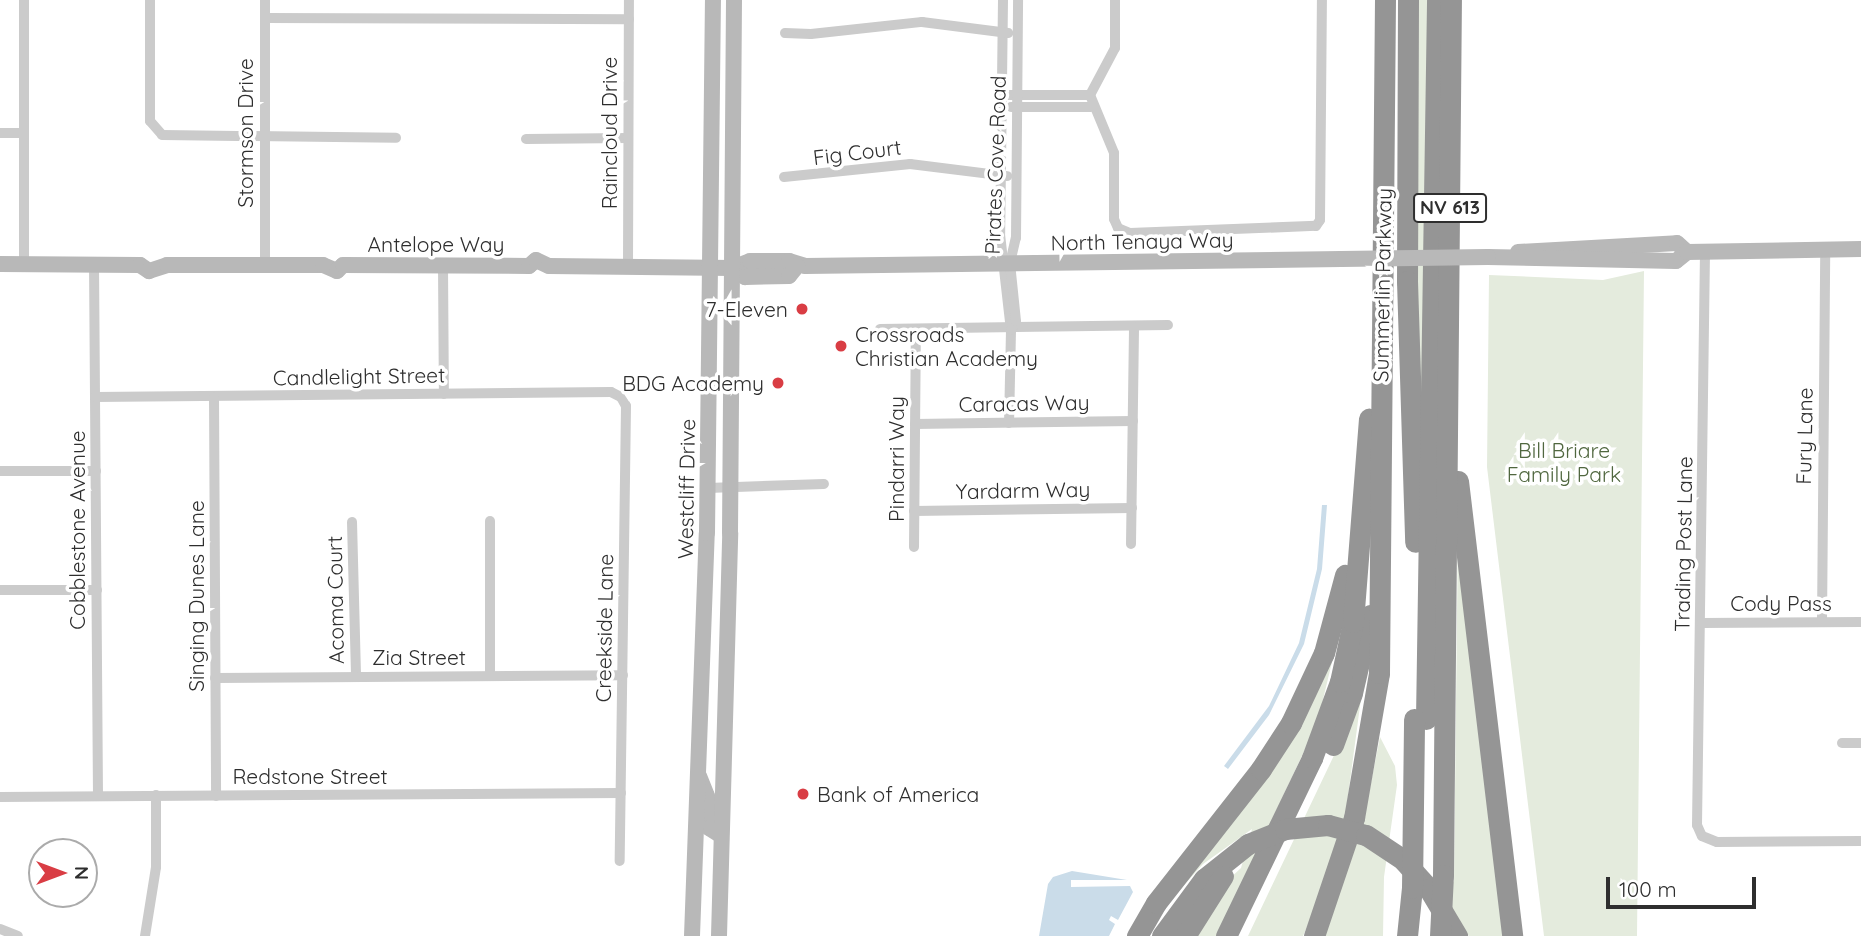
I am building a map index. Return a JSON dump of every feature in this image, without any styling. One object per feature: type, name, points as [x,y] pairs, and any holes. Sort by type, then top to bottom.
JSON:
[{"type":"highway","name":"Summerlin Parkway","points":[[1379,570],[1385,0]]},
{"type":"highway","points":[[1408,0],[1425,881],[1420,936]]},
{"type":"highway","points":[[1407,936],[1412,888],[1420,719],[1437,0]]},
{"type":"highway","name":"NV 613","points":[[1448,416],[1451,0]]},
{"type":"highway","points":[[1226,936],[1331,709],[1353,622],[1358,515],[1382,291]]},
{"type":"highway","points":[[1440,936],[1448,416]]},
{"type":"highway","points":[[1448,416],[1512,936]]},
{"type":"highway","points":[[1137,936],[1156,903],[1261,769],[1296,713],[1336,619],[1358,515]]},
{"type":"highway","points":[[1241,936],[1343,720],[1379,570]]},
{"type":"highway","points":[[1314,936],[1344,854],[1368,755],[1378,673],[1379,570]]},
{"type":"highway","points":[[1161,936],[1197,886],[1248,844],[1278,831],[1328,825],[1366,835],[1402,859],[1429,889],[1457,936]]},
{"type":"highway","points":[[1185,936],[1214,886],[1248,844]]},
{"type":"main road","name":"Westcliff Drive","points":[[713,0],[730,488],[722,705],[719,936]]},
{"type":"main road","name":"Westcliff Drive","points":[[692,936],[708,488],[734,0]]},
{"type":"main road","name":"North Tenaya Way","points":[[721,268],[744,261],[789,261],[797,266],[1527,256],[1620,244],[1705,251],[1861,249]]},
{"type":"main road","points":[[1549,261],[1572,254],[1612,253],[1620,244]]},
{"type":"main road","name":"North Tenaya Way","points":[[1527,256],[1549,261],[1622,262],[1626,255],[1682,247]]},
{"type":"main road","name":"Antelope Way","points":[[0,264],[140,265],[159,258],[167,265],[323,265],[336,259],[343,265],[528,266],[542,260],[549,266],[721,268]]},
{"type":"main road","points":[[699,704],[722,705]]},
{"type":"main road","points":[[696,770],[707,796],[709,828],[720,835]]},
{"type":"street","points":[[24,0],[24,264]]},
{"type":"street","points":[[150,0],[150,121],[154,130],[171,137],[396,138]]},
{"type":"street","name":"Stormson Drive","points":[[265,0],[265,265]]},
{"type":"street","name":"Raincloud Drive","points":[[628,267],[629,0]]},
{"type":"street","name":"Pirates Cove Road","points":[[1003,0],[1001,176],[1011,330],[1009,423]]},
{"type":"street","name":"Pirates Cove Road","points":[[1007,263],[1016,238],[1018,0]]},
{"type":"street","points":[[1115,0],[1115,48],[1091,101],[1114,153],[1118,228],[1130,233],[1316,226],[1320,220],[1322,0]]},
{"type":"street","points":[[265,18],[629,19]]},
{"type":"street","points":[[785,33],[922,22],[1018,33]]},
{"type":"street","points":[[1002,95],[1091,101]]},
{"type":"street","points":[[1002,107],[1091,101]]},
{"type":"street","points":[[0,133],[23,134]]},
{"type":"street","points":[[526,139],[628,138]]},
{"type":"street","name":"Fig Court","points":[[784,177],[910,164],[1001,176],[1017,175]]},
{"type":"street","name":"Fury Lane","points":[[1822,622],[1825,250]]},
{"type":"street","name":"Trading Post Lane","points":[[1705,251],[1702,623],[1696,819],[1702,836],[1717,842],[1861,841]]},
{"type":"street","name":"Cobblestone Avenue","points":[[94,264],[98,795]]},
{"type":"street","points":[[443,265],[444,394]]},
{"type":"street","points":[[880,329],[1011,330],[1168,325]]},
{"type":"street","points":[[1132,544],[1134,327]]},
{"type":"street","name":"Pindarri Way","points":[[914,547],[916,329]]},
{"type":"street","name":"Candlelight Street","points":[[95,397],[611,392],[621,397]]},
{"type":"street","name":"Singing Dunes Lane","points":[[214,397],[216,796]]},
{"type":"street","name":"Creekside Lane","points":[[621,397],[625,406],[621,861]]},
{"type":"street","name":"Caracas Way","points":[[915,424],[1133,421]]},
{"type":"street","points":[[0,471],[96,471]]},
{"type":"street","points":[[708,488],[824,484]]},
{"type":"street","name":"Yardarm Way","points":[[915,511],[1132,508]]},
{"type":"street","points":[[490,521],[490,676]]},
{"type":"street","name":"Acoma Court","points":[[352,522],[356,677]]},
{"type":"street","points":[[0,590],[97,590]]},
{"type":"street","name":"Cody Pass","points":[[1702,623],[1861,622]]},
{"type":"street","name":"Zia Street","points":[[215,677],[623,675]]},
{"type":"street","points":[[1842,743],[1861,743]]},
{"type":"street","name":"Redstone Street","points":[[0,797],[621,793]]},
{"type":"street","points":[[145,936],[156,867],[156,795]]},
{"type":"street","points":[[0,929],[17,935]]},
{"type":"green space","points":[[1415,0],[1429,0],[1422,493],[1413,274]]},
{"type":"green space","name":"Bill Briare Family Park","points":[[1644,271],[1637,936],[1544,936],[1487,467],[1489,275],[1603,280]]},
{"type":"green space","points":[[1458,524],[1506,936],[1469,936],[1453,913],[1436,871],[1454,882]]},
{"type":"green space","points":[[1342,621],[1317,724],[1217,936],[1191,936],[1227,881],[1241,868],[1252,829],[1203,864],[1149,924],[1223,827]]},
{"type":"green space","points":[[1366,661],[1346,811],[1319,899],[1303,936],[1248,936],[1338,747]]},
{"type":"green space","points":[[1380,737],[1395,766],[1397,785],[1384,877],[1383,936],[1323,936],[1364,818]]},
{"type":"water","points":[[1322,505],[1327,505],[1322,569],[1304,644],[1269,715],[1228,769],[1224,766],[1269,706],[1299,643],[1317,569]]},
{"type":"water","points":[[1072,871],[1127,880],[1071,880],[1071,887],[1130,886],[1133,892],[1118,920],[1111,916],[1109,920],[1115,924],[1109,936],[1039,936],[1048,884],[1053,877]]},
{"type":"place","name":"7-Eleven","points":[[802,309]]},
{"type":"place","name":"Crossroads Christian Academy","points":[[841,346]]},
{"type":"place","name":"BDG Academy","points":[[778,383]]},
{"type":"place","name":"Bank of America","points":[[803,794]]}]
